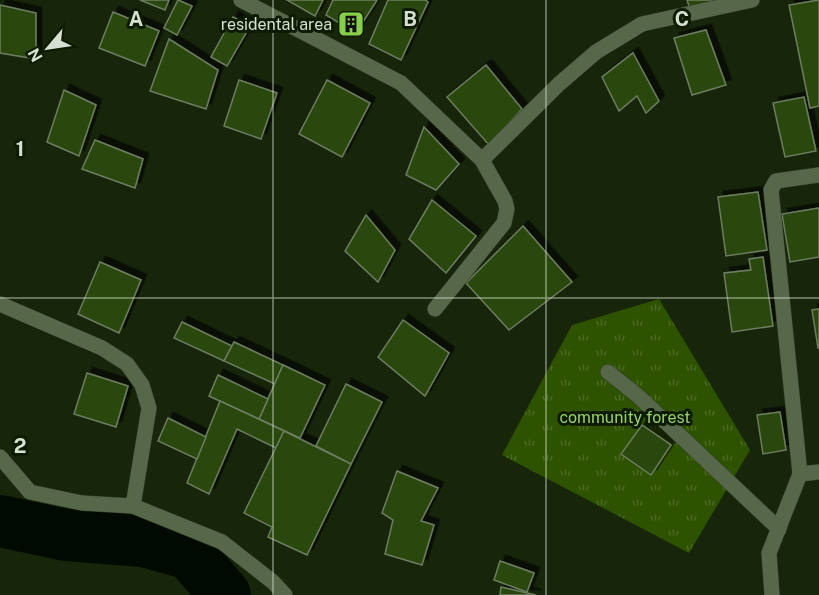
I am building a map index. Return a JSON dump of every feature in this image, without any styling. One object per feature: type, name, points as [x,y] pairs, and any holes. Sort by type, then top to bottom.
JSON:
[{"type":"street","points":[[241,0],[401,83],[482,160],[505,201],[507,210],[504,223],[435,309]]},
{"type":"street","points":[[482,160],[559,84],[596,52],[642,24],[752,0]]},
{"type":"street","points":[[772,595],[768,553],[800,474],[771,190],[776,181],[819,176]]},
{"type":"street","points":[[0,304],[102,348],[127,364],[142,385],[148,408],[133,506]]},
{"type":"street","points":[[608,372],[639,396],[779,529]]},
{"type":"street","points":[[0,457],[30,492],[82,503],[133,506],[222,542],[273,582],[285,595]]},
{"type":"street","points":[[800,474],[819,472]]},
{"type":"green space","name":"community forest","points":[[659,299],[750,450],[689,553],[502,455],[572,325]]},
{"type":"building","points":[[140,0],[169,0],[165,10]]},
{"type":"building","points":[[178,0],[192,6],[177,35],[164,28]]},
{"type":"building","points":[[287,0],[323,0],[315,16]]},
{"type":"building","name":"residental area","points":[[333,0],[377,0],[356,33],[326,15]]},
{"type":"building","points":[[388,0],[425,0],[428,2],[401,60],[369,44]]},
{"type":"building","points":[[687,0],[719,0],[690,9]]},
{"type":"building","points":[[819,0],[819,106],[810,108],[789,5]]},
{"type":"building","points":[[0,5],[36,13],[36,59],[0,53]]},
{"type":"building","points":[[113,12],[159,31],[145,66],[99,48]]},
{"type":"building","points":[[233,17],[250,26],[227,66],[211,57]]},
{"type":"building","points":[[706,30],[726,85],[692,95],[674,38]]},
{"type":"building","points":[[169,39],[218,70],[206,109],[150,91]]},
{"type":"building","points":[[633,53],[659,101],[646,113],[637,96],[619,111],[602,77]]},
{"type":"building","points":[[486,65],[522,109],[489,145],[447,97]]},
{"type":"building","points":[[239,80],[277,93],[261,139],[224,126]]},
{"type":"building","points":[[327,80],[370,103],[342,157],[299,134]]},
{"type":"building","points":[[64,90],[96,105],[79,156],[47,142]]},
{"type":"building","points":[[804,97],[816,151],[785,157],[773,103]]},
{"type":"building","points":[[424,127],[459,164],[436,190],[406,175]]},
{"type":"building","points":[[95,140],[143,159],[135,188],[82,169]]},
{"type":"building","points":[[758,192],[767,250],[726,256],[718,197]]},
{"type":"building","points":[[432,200],[476,236],[446,273],[409,239]]},
{"type":"building","points":[[819,208],[819,257],[790,262],[782,214]]},
{"type":"building","points":[[366,215],[395,250],[378,282],[345,251]]},
{"type":"building","points":[[523,226],[572,282],[509,330],[466,283]]},
{"type":"building","points":[[763,257],[773,326],[732,332],[724,273],[751,270],[749,259]]},
{"type":"building","points":[[100,262],[141,280],[119,333],[78,314]]},
{"type":"building","points":[[819,309],[819,348],[818,348],[812,310]]},
{"type":"building","points":[[403,320],[449,353],[425,396],[378,357]]},
{"type":"building","points":[[182,322],[232,346],[224,361],[174,338]]},
{"type":"building","points":[[234,342],[283,365],[275,384],[224,361]]},
{"type":"building","points":[[283,365],[325,385],[300,438],[259,419]]},
{"type":"building","points":[[87,373],[128,386],[116,427],[74,414]]},
{"type":"building","points":[[218,375],[268,399],[259,419],[209,396]]},
{"type":"building","points":[[346,384],[382,402],[351,464],[316,446]]},
{"type":"building","points":[[220,401],[284,431],[276,448],[237,429],[209,494],[187,483]]},
{"type":"building","points":[[780,412],[786,450],[763,454],[757,415]]},
{"type":"building","points":[[168,418],[206,437],[197,459],[158,441]]},
{"type":"building","points":[[642,425],[671,445],[651,475],[621,454]]},
{"type":"building","points":[[284,431],[351,464],[307,555],[268,537],[272,527],[244,513]]},
{"type":"building","points":[[397,471],[438,488],[421,521],[434,525],[422,565],[385,554],[393,520],[382,513]]},
{"type":"building","points":[[500,561],[534,573],[527,592],[494,580]]},
{"type":"building","points":[[501,587],[536,595],[500,595]]},
{"type":"waterway","points":[[0,521],[66,535],[144,541],[190,554],[225,595]]},
{"type":"place","name":"residental area","points":[[351,24]]}]
